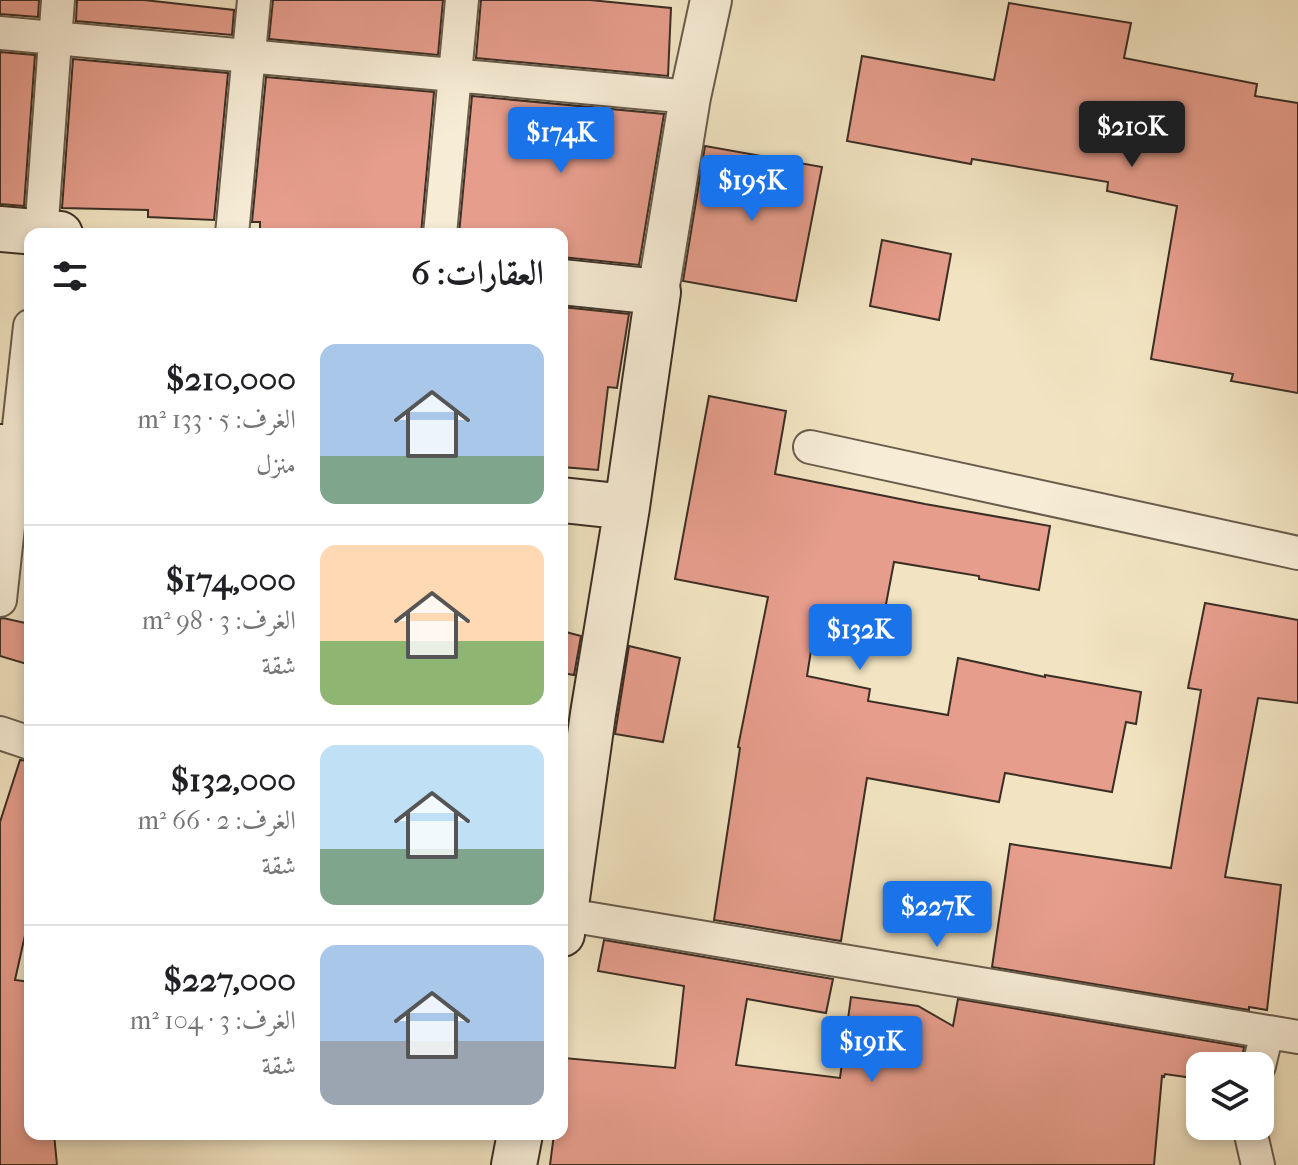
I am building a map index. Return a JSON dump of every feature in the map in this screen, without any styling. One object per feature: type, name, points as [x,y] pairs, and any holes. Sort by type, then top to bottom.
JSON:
[{"type":"main road","points":[[568,283],[658,292],[568,886]]},
{"type":"main road","points":[[568,501],[627,507]]},
{"type":"main road","points":[[514,1165],[519,1140]]},
{"type":"street","points":[[35,228],[58,0]]},
{"type":"street","points":[[233,228],[254,0]]},
{"type":"street","points":[[441,228],[462,0]]},
{"type":"street","points":[[658,292],[690,97],[711,0]]},
{"type":"street","points":[[0,33],[690,97]]},
{"type":"street","points":[[0,600],[24,375]]},
{"type":"street","points":[[810,447],[1298,553]]},
{"type":"street","points":[[0,733],[24,741]]},
{"type":"street","points":[[568,922],[1282,1035],[1269,1052]]},
{"type":"street","points":[[1252,1140],[1258,1165]]},
{"type":"building","points":[[0,0],[39,0],[38,17],[0,14]]},
{"type":"building","points":[[77,0],[144,0],[234,10],[232,35],[76,21]]},
{"type":"building","points":[[273,0],[443,0],[438,55],[269,39]]},
{"type":"building","points":[[481,0],[590,0],[671,8],[668,76],[476,58]]},
{"type":"building","points":[[1009,3],[1131,23],[1124,58],[1257,84],[1255,96],[1298,103],[1298,393],[1231,381],[1233,374],[1151,359],[1177,206],[1107,191],[1108,182],[972,159],[971,164],[847,141],[862,56],[994,80]]},
{"type":"building","points":[[0,52],[35,55],[24,206],[0,204]]},
{"type":"building","points":[[73,59],[228,73],[214,220],[148,217],[148,210],[62,208]]},
{"type":"building","points":[[266,77],[434,92],[422,228],[260,228],[260,222],[252,222]]},
{"type":"building","points":[[472,96],[664,114],[639,265],[568,258],[568,228],[460,228]]},
{"type":"building","points":[[705,146],[822,167],[796,301],[683,281]]},
{"type":"building","points":[[882,240],[951,254],[939,320],[870,306]]},
{"type":"building","points":[[568,308],[629,314],[617,388],[608,387],[598,470],[568,468]]},
{"type":"building","points":[[709,396],[786,411],[775,474],[1050,526],[1039,590],[894,562],[883,620],[818,606],[807,676],[870,689],[868,701],[948,715],[958,658],[1045,677],[1141,692],[1136,724],[1126,722],[1112,792],[1005,773],[999,802],[867,778],[841,941],[714,920],[738,747],[768,597],[675,579]]},
{"type":"building","points":[[1205,603],[1298,620],[1298,703],[1258,698],[1225,877],[1281,885],[1267,1010],[1249,1007],[1249,1010],[992,967],[1010,844],[1171,868],[1201,690],[1188,688]]},
{"type":"building","points":[[0,619],[24,623],[24,663],[0,656]]},
{"type":"building","points":[[568,633],[581,636],[574,675],[568,674]]},
{"type":"building","points":[[629,646],[680,658],[663,742],[615,734]]},
{"type":"building","points":[[20,760],[24,760],[24,940],[15,980],[24,981],[24,1140],[55,1140],[57,1165],[0,1165],[0,822]]},
{"type":"building","points":[[604,940],[833,979],[826,1013],[747,999],[736,1065],[840,1078],[851,997],[918,1006],[953,1026],[958,999],[1244,1047],[1243,1052],[1186,1052],[1186,1077],[1162,1076],[1154,1165],[550,1165],[553,1140],[568,1140],[568,1058],[675,1068],[684,986],[598,971]]}]
